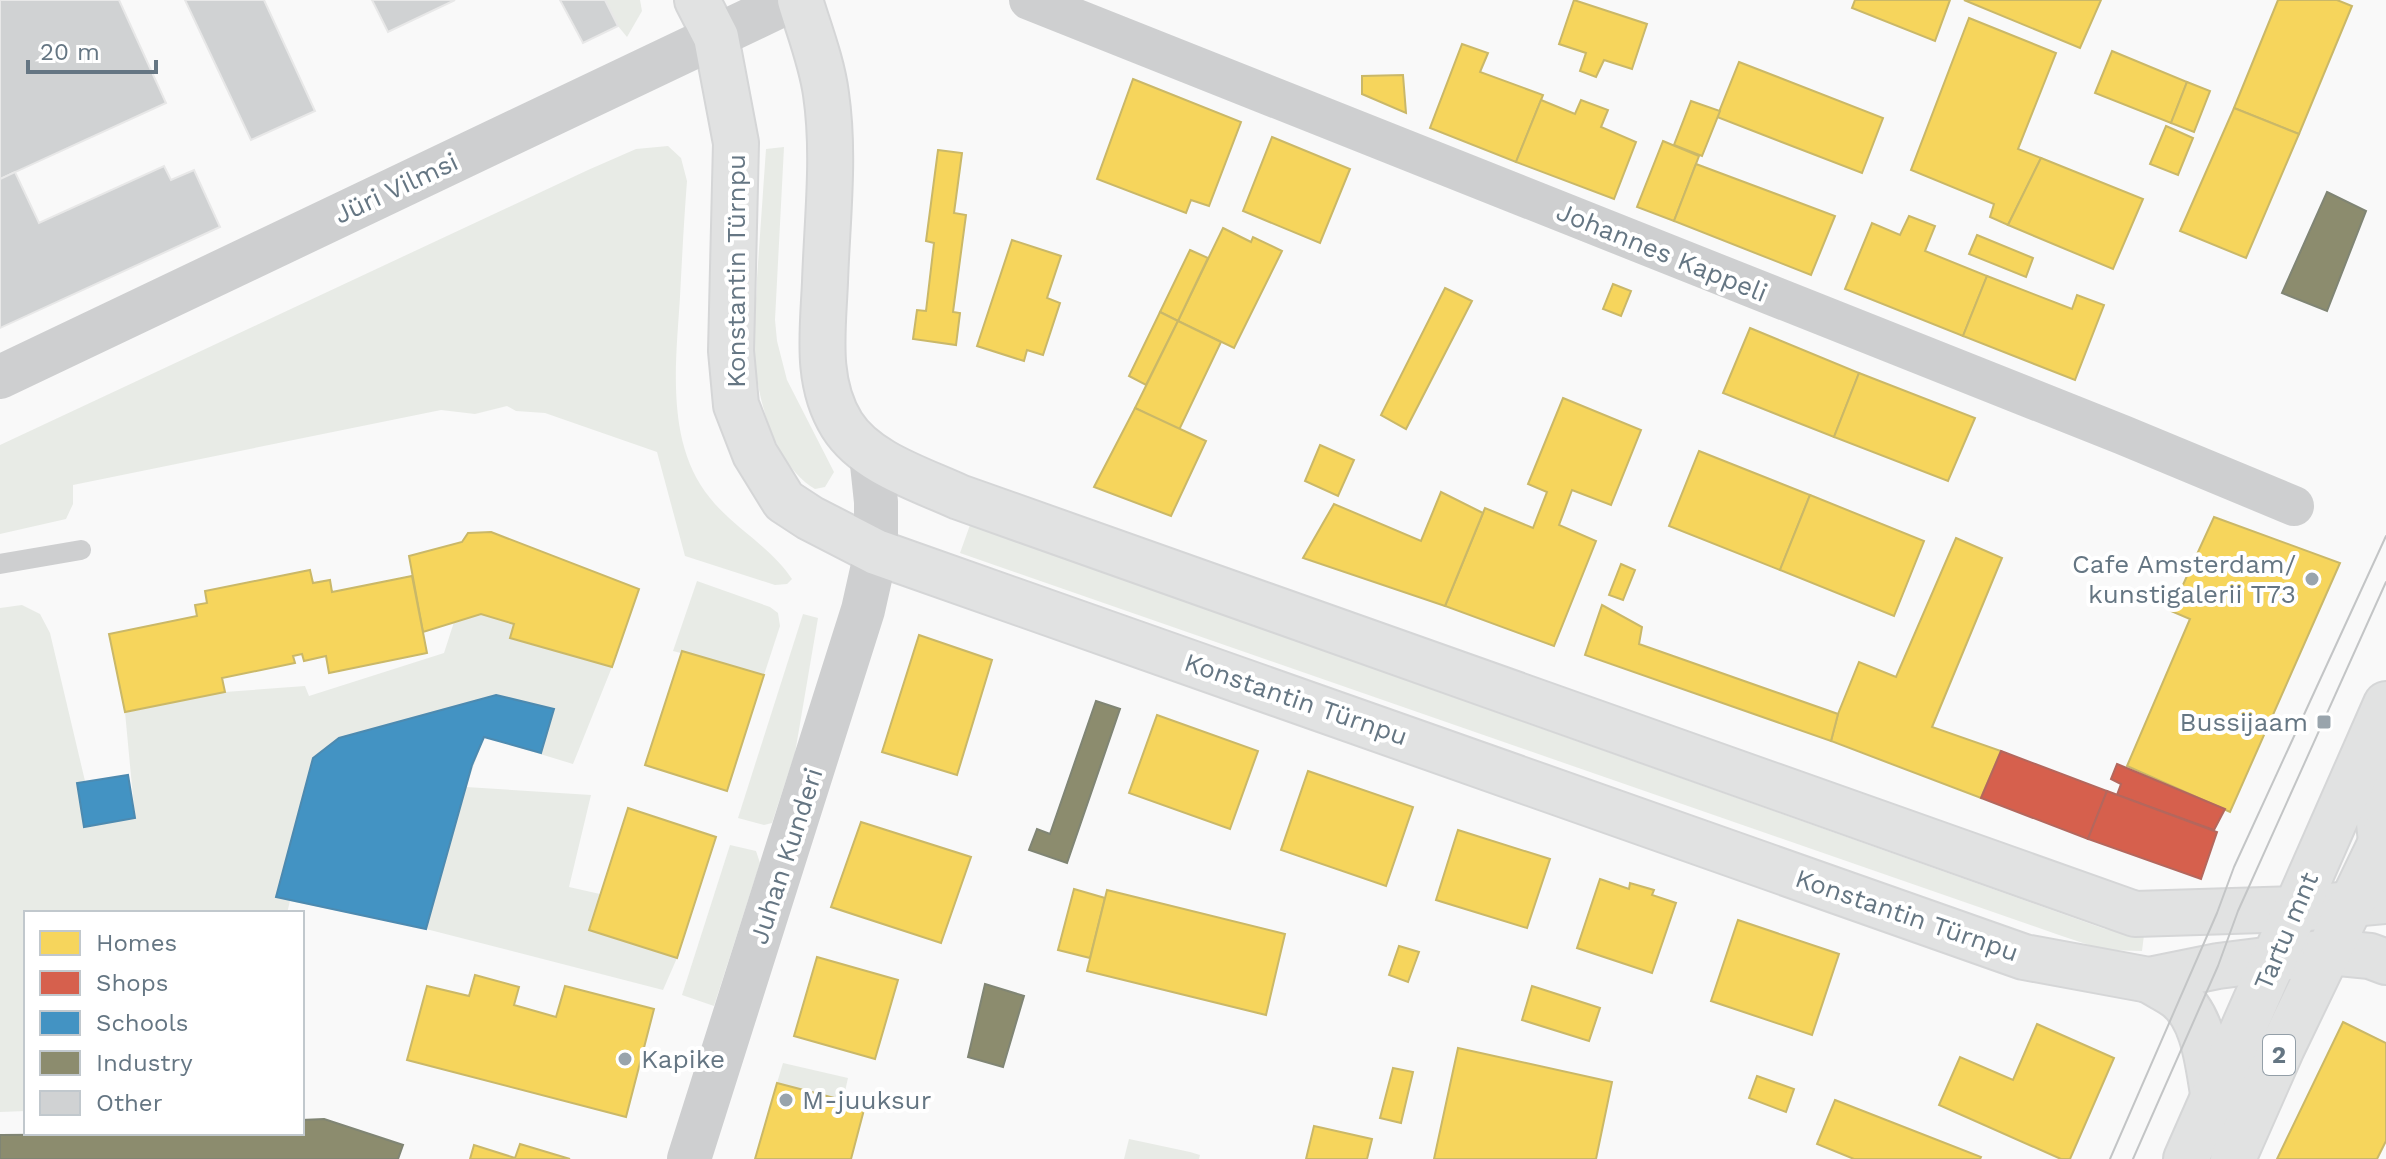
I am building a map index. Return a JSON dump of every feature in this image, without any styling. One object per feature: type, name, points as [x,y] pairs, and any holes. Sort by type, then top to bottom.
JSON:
[{"type":"main road","points":[[800,0],[826,93],[829,170],[822,345],[824,378],[830,401],[843,427],[871,455],[959,497],[2135,914],[2296,909],[2375,897]]},
{"type":"main road","name":"Konstantin Türnpu","points":[[706,19],[736,143],[731,351],[736,405],[755,454],[784,501],[810,518],[876,552],[2024,957],[2149,980],[2191,971],[2329,952],[2370,956],[2386,962]]},
{"type":"main road","name":"Tartu mnt","points":[[2186,1159],[2386,704]]},
{"type":"main road","points":[[2383,837],[2378,813],[2386,774]]},
{"type":"main road","name":"Tartu mnt","points":[[2233,1159],[2329,952],[2375,897],[2383,837]]},
{"type":"main road","points":[[2149,980],[2179,998],[2194,1018],[2214,1099]]},
{"type":"street","name":"Jüri Vilmsi","points":[[0,377],[706,19],[792,0]]},
{"type":"street","name":"Johannes Kappeli","points":[[1029,0],[2123,435],[2294,506]]},
{"type":"street","name":"Juhan Kunderi","points":[[689,1159],[853,646],[876,552],[876,502],[871,455]]},
{"type":"lane","points":[[0,564],[81,550]]},
{"type":"shaded area","points":[[605,0],[640,0],[642,11],[627,37],[618,26]]},
{"type":"shaded area","points":[[668,146],[681,158],[687,181],[676,375],[680,427],[686,453],[710,498],[783,568],[792,579],[787,584],[775,585],[685,556],[657,452],[545,413],[516,411],[507,406],[475,414],[441,410],[73,485],[73,504],[66,519],[0,534],[0,445],[588,170],[636,149]]},
{"type":"shaded area","points":[[784,147],[775,320],[787,380],[834,472],[825,487],[815,489],[802,479],[781,453],[762,403],[755,359],[766,149]]},
{"type":"shaded area","points":[[970,525],[2105,929],[2144,935],[2142,951],[2104,950],[2059,935],[960,553]]},
{"type":"shaded area","points":[[697,581],[770,607],[778,613],[780,626],[764,675],[673,651]]},
{"type":"shaded area","points":[[22,605],[40,614],[50,633],[85,781],[77,783],[84,827],[135,818],[125,712],[225,692],[305,686],[309,696],[444,653],[454,622],[481,614],[514,624],[510,638],[612,667],[573,764],[484,737],[466,787],[591,795],[569,887],[600,894],[589,930],[677,958],[663,990],[426,929],[290,901],[288,911],[24,911],[24,1111],[0,1112],[0,608]]},
{"type":"shaded area","points":[[803,614],[818,618],[795,753],[772,823],[764,825],[738,818]]},
{"type":"shaded area","points":[[730,845],[756,851],[760,863],[714,1006],[682,995]]},
{"type":"shaded area","points":[[783,1063],[848,1078],[843,1100],[777,1083]]},
{"type":"shaded area","points":[[1129,1139],[1190,1152],[1200,1155],[1199,1159],[1124,1159]]},
{"type":"building: Homes","points":[[1574,0],[1647,24],[1632,69],[1604,60],[1596,77],[1580,71],[1586,53],[1559,44]]},
{"type":"building: Homes","points":[[1855,0],[1950,0],[1935,41],[1852,8]]},
{"type":"building: Homes","points":[[1964,0],[2101,0],[2080,48]]},
{"type":"building: Homes","points":[[2278,0],[2337,0],[2352,6],[2299,134],[2234,108]]},
{"type":"building: Homes","points":[[1969,18],[2056,53],[2018,149],[2041,158],[2008,225],[1990,217],[1994,204],[1911,170]]},
{"type":"building: Homes","points":[[1462,44],[1488,53],[1480,72],[1543,95],[1516,162],[1430,128]]},
{"type":"building: Homes","points":[[2112,51],[2187,82],[2171,123],[2095,93]]},
{"type":"building: Homes","points":[[1739,62],[1883,118],[1862,173],[1717,117]]},
{"type":"building: Homes","points":[[1403,75],[1406,113],[1362,94],[1362,76]]},
{"type":"building: Homes","points":[[1133,79],[1241,122],[1209,206],[1191,200],[1186,213],[1097,179]]},
{"type":"building: Homes","points":[[2187,82],[2210,91],[2194,132],[2171,123]]},
{"type":"building: Homes","points":[[1541,100],[1575,114],[1581,100],[1608,110],[1601,127],[1636,142],[1614,199],[1516,162]]},
{"type":"building: Homes","points":[[1691,101],[1720,111],[1702,156],[1674,145]]},
{"type":"building: Homes","points":[[2234,108],[2299,134],[2246,258],[2180,231]]},
{"type":"building: Homes","points":[[2166,126],[2193,138],[2178,175],[2150,164]]},
{"type":"building: Homes","points":[[1272,137],[1350,169],[1320,243],[1243,211]]},
{"type":"building: Homes","points":[[1663,141],[1699,156],[1674,221],[1637,207]]},
{"type":"building: Homes","points":[[938,150],[962,153],[954,213],[966,215],[953,312],[960,313],[956,345],[913,339],[917,310],[926,311],[934,243],[926,241]]},
{"type":"building: Homes","points":[[2041,158],[2143,199],[2113,269],[2008,225]]},
{"type":"building: Homes","points":[[1696,164],[1835,216],[1811,275],[1674,221]]},
{"type":"building: Homes","points":[[1909,216],[1935,226],[1925,251],[1987,276],[1963,336],[1845,289],[1872,223],[1900,235]]},
{"type":"building: Homes","points":[[1223,228],[1251,242],[1253,237],[1282,251],[1234,348],[1178,321]]},
{"type":"building: Homes","points":[[1977,235],[2033,258],[2026,277],[1969,254]]},
{"type":"building: Homes","points":[[1012,240],[1061,256],[1047,298],[1060,303],[1043,355],[1027,350],[1024,361],[977,346]]},
{"type":"building: Homes","points":[[1190,250],[1208,258],[1178,321],[1160,312]]},
{"type":"building: Homes","points":[[1987,276],[2072,309],[2077,295],[2104,305],[2075,380],[1963,336]]},
{"type":"building: Homes","points":[[1613,284],[1631,291],[1621,316],[1603,309]]},
{"type":"building: Homes","points":[[1445,288],[1472,301],[1406,429],[1381,415]]},
{"type":"building: Homes","points":[[1160,312],[1178,321],[1146,385],[1129,376]]},
{"type":"building: Homes","points":[[1178,321],[1221,342],[1179,430],[1135,408]]},
{"type":"building: Homes","points":[[1750,328],[1859,373],[1834,437],[1723,393]]},
{"type":"building: Homes","points":[[1859,373],[1975,418],[1948,481],[1834,437]]},
{"type":"building: Homes","points":[[1563,398],[1641,430],[1611,505],[1572,490],[1559,525],[1596,541],[1554,646],[1445,606],[1485,508],[1533,528],[1547,492],[1528,484]]},
{"type":"building: Homes","points":[[1135,408],[1206,441],[1171,516],[1094,487]]},
{"type":"building: Homes","points":[[1320,445],[1354,460],[1338,496],[1305,481]]},
{"type":"building: Homes","points":[[1699,451],[1810,495],[1780,570],[1669,526]]},
{"type":"building: Homes","points":[[1441,492],[1483,513],[1445,606],[1303,558],[1334,504],[1421,541]]},
{"type":"building: Homes","points":[[1810,495],[1924,541],[1894,616],[1780,570]]},
{"type":"building: Homes","points":[[2214,517],[2340,563],[2230,812],[2127,766],[2190,619],[2171,611]]},
{"type":"building: Homes","points":[[491,532],[639,589],[612,667],[510,638],[514,624],[481,614],[423,632],[409,556],[462,542],[468,533]]},
{"type":"building: Homes","points":[[1956,538],[2002,558],[1932,727],[2001,751],[1981,798],[1831,741],[1838,714],[1859,662],[1896,677]]},
{"type":"building: Homes","points":[[1621,564],[1635,570],[1623,600],[1609,595]]},
{"type":"building: Homes","points":[[310,570],[313,583],[330,580],[332,592],[412,576],[427,653],[329,673],[326,656],[304,661],[302,654],[293,656],[295,663],[222,678],[225,692],[125,712],[109,634],[197,616],[195,605],[207,603],[205,591]]},
{"type":"building: Homes","points":[[1602,605],[1642,627],[1639,644],[1838,714],[1831,741],[1585,655]]},
{"type":"building: Homes","points":[[919,635],[992,660],[957,775],[882,752]]},
{"type":"building: Homes","points":[[682,651],[764,675],[727,791],[645,765]]},
{"type":"building: Homes","points":[[1157,715],[1258,751],[1230,829],[1129,793]]},
{"type":"building: Homes","points":[[1308,771],[1413,807],[1386,886],[1281,850]]},
{"type":"building: Homes","points":[[628,808],[716,837],[677,958],[589,930]]},
{"type":"building: Homes","points":[[861,822],[971,857],[941,943],[831,907]]},
{"type":"building: Homes","points":[[1458,830],[1550,859],[1527,928],[1436,900]]},
{"type":"building: Homes","points":[[1600,879],[1629,889],[1630,883],[1654,890],[1652,895],[1676,903],[1652,973],[1577,948]]},
{"type":"building: Homes","points":[[1074,889],[1105,898],[1090,958],[1058,950]]},
{"type":"building: Homes","points":[[1107,890],[1285,934],[1266,1015],[1087,971]]},
{"type":"building: Homes","points":[[1738,920],[1839,954],[1812,1035],[1711,1001]]},
{"type":"building: Homes","points":[[1399,946],[1419,952],[1408,982],[1389,975]]},
{"type":"building: Homes","points":[[817,957],[898,980],[875,1059],[794,1036]]},
{"type":"building: Homes","points":[[475,975],[519,987],[514,1005],[556,1017],[565,986],[654,1009],[626,1117],[407,1060],[427,986],[469,996]]},
{"type":"building: Homes","points":[[1532,986],[1600,1008],[1589,1041],[1522,1020]]},
{"type":"building: Homes","points":[[2343,1022],[2386,1043],[2386,1141],[2377,1159],[2277,1159]]},
{"type":"building: Homes","points":[[2037,1024],[2114,1058],[2070,1159],[2061,1159],[1939,1105],[1960,1057],[2013,1080]]},
{"type":"building: Homes","points":[[1458,1048],[1612,1082],[1596,1159],[1434,1159]]},
{"type":"building: Homes","points":[[1393,1068],[1413,1072],[1401,1123],[1380,1118]]},
{"type":"building: Homes","points":[[1757,1076],[1794,1089],[1786,1112],[1749,1098]]},
{"type":"building: Homes","points":[[777,1083],[865,1106],[851,1159],[755,1159]]},
{"type":"building: Homes","points":[[1835,1100],[1981,1157],[1854,1159],[1817,1144]]},
{"type":"building: Homes","points":[[1314,1126],[1372,1139],[1367,1159],[1306,1159]]},
{"type":"building: Homes","points":[[520,1144],[570,1159],[470,1159],[474,1145],[515,1158]]},
{"type":"building: Shops","points":[[2001,751],[2107,791],[2088,839],[1981,798]]},
{"type":"building: Shops","points":[[2117,764],[2225,809],[2214,830],[2117,795],[2121,784],[2111,779]]},
{"type":"building: Shops","points":[[2107,791],[2217,832],[2201,879],[2088,839]]},
{"type":"building: Schools","points":[[496,695],[554,709],[541,753],[484,737],[472,765],[426,929],[276,897],[313,758],[339,738]]},
{"type":"building: Schools","points":[[128,775],[135,818],[84,827],[77,783]]},
{"type":"building: Industry","points":[[2327,192],[2366,211],[2327,311],[2282,293]]},
{"type":"building: Industry","points":[[1096,701],[1120,709],[1067,863],[1029,850],[1037,829],[1050,834]]},
{"type":"building: Industry","points":[[985,984],[1024,996],[1003,1067],[968,1057]]},
{"type":"building: Industry","points":[[324,1119],[403,1145],[398,1159],[0,1159],[0,1135],[304,1135],[304,1120]]},
{"type":"building: Other","points":[[0,0],[119,0],[166,103],[0,179]]},
{"type":"building: Other","points":[[185,0],[264,0],[315,111],[251,140]]},
{"type":"building: Other","points":[[372,0],[455,0],[388,32]]},
{"type":"building: Other","points":[[560,0],[605,0],[618,26],[583,43]]},
{"type":"building: Other","points":[[164,166],[171,180],[194,170],[220,227],[0,328],[0,179],[15,172],[39,223]]},
{"type":"tram line","points":[[2110,1159],[2234,867],[2386,536]]},
{"type":"tram line","points":[[2133,1159],[2218,966],[2238,911],[2386,582]]},
{"type":"place","name":"Cafe Amsterdam/ kunstigalerii T73","points":[[2312,579]]},
{"type":"place","name":"Bussijaam","points":[[2324,722]]},
{"type":"place","name":"Kapike","points":[[625,1059]]},
{"type":"place","name":"M-juuksur","points":[[786,1100]]}]
